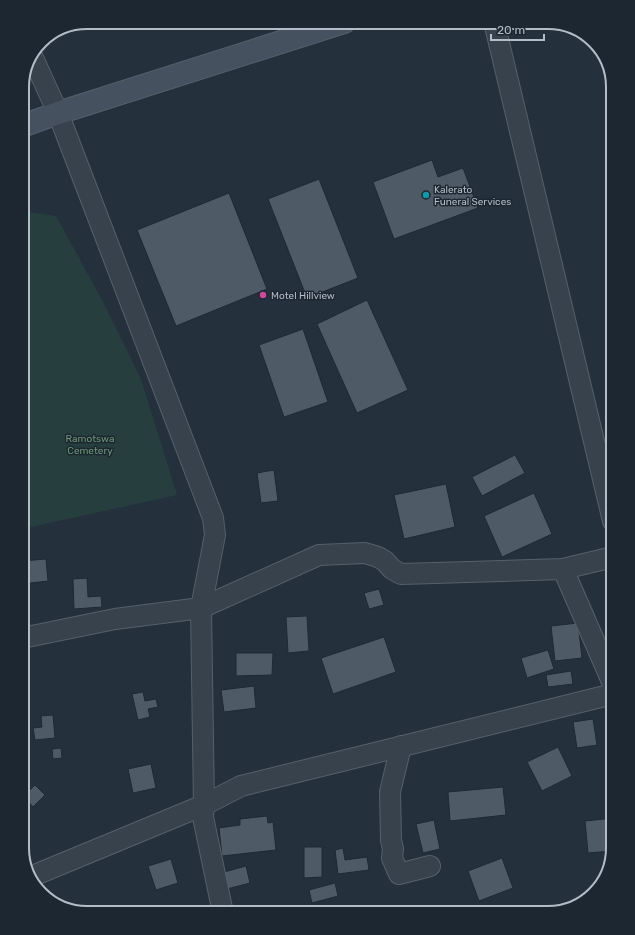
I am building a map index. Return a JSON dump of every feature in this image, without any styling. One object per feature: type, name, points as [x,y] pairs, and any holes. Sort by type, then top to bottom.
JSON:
[{"type":"main road","points":[[29,123],[322,29]]},
{"type":"street","points":[[496,29],[606,492]]},
{"type":"street","points":[[35,62],[58,113],[213,518],[215,535],[202,608],[203,816],[222,906]]},
{"type":"street","points":[[29,637],[115,619],[202,608],[319,554],[365,553],[385,561],[392,569],[401,574],[563,569],[606,560]]},
{"type":"street","points":[[563,569],[606,668]]},
{"type":"street","points":[[36,875],[204,805],[241,786],[606,696]]},
{"type":"street","points":[[401,746],[390,792],[391,840],[393,849],[392,858],[399,874],[430,866]]},
{"type":"green space","name":"Ramotswa Cemetery","points":[[29,212],[56,216],[102,300],[141,379],[177,495],[29,527]]},
{"type":"building","name":"Kalerato Funeral Services","points":[[432,160],[438,177],[463,168],[478,208],[394,239],[373,182]]},
{"type":"building","points":[[319,179],[358,278],[307,298],[268,199]]},
{"type":"building","points":[[229,193],[267,289],[176,326],[137,230]]},
{"type":"building","points":[[367,300],[408,390],[357,413],[317,324]]},
{"type":"building","points":[[303,329],[328,402],[284,417],[259,345]]},
{"type":"building","points":[[515,455],[525,473],[482,496],[472,477]]},
{"type":"building","points":[[274,470],[278,501],[261,503],[257,473]]},
{"type":"building","points":[[446,484],[455,527],[404,539],[394,495]]},
{"type":"building","points":[[534,493],[552,534],[502,557],[484,516]]},
{"type":"building","points":[[46,559],[48,581],[29,583],[29,560]]},
{"type":"building","points":[[87,578],[88,597],[101,596],[102,607],[74,609],[73,579]]},
{"type":"building","points":[[379,589],[384,605],[369,609],[364,593]]},
{"type":"building","points":[[307,616],[309,651],[288,653],[286,617]]},
{"type":"building","points":[[578,623],[582,658],[555,661],[551,626]]},
{"type":"building","points":[[384,637],[396,672],[333,694],[321,658]]},
{"type":"building","points":[[548,650],[554,669],[527,678],[521,658]]},
{"type":"building","points":[[236,653],[273,653],[272,675],[236,676]]},
{"type":"building","points":[[571,671],[573,684],[548,687],[546,675]]},
{"type":"building","points":[[254,686],[256,708],[224,712],[221,690]]},
{"type":"building","points":[[143,692],[145,701],[156,699],[158,707],[148,709],[150,717],[138,720],[132,694]]},
{"type":"building","points":[[53,715],[55,738],[35,740],[33,728],[42,727],[41,716]]},
{"type":"building","points":[[593,719],[597,745],[577,748],[573,722]]},
{"type":"building","points":[[558,747],[572,776],[542,791],[527,762]]},
{"type":"building","points":[[61,748],[62,758],[53,759],[52,749]]},
{"type":"building","points":[[151,764],[156,788],[133,793],[128,769]]},
{"type":"building","points":[[35,785],[45,795],[33,807],[29,802],[29,791]]},
{"type":"building","points":[[503,787],[506,815],[450,821],[448,792]]},
{"type":"building","points":[[267,816],[268,823],[273,822],[276,850],[222,856],[219,828],[240,825],[240,819]]},
{"type":"building","points":[[606,819],[606,852],[588,853],[585,821]]},
{"type":"building","points":[[434,820],[440,849],[423,853],[416,824]]},
{"type":"building","points":[[304,847],[322,847],[322,877],[304,878]]},
{"type":"building","points":[[343,848],[345,860],[367,857],[369,870],[338,874],[335,850]]},
{"type":"building","points":[[502,858],[513,888],[479,901],[468,871]]},
{"type":"building","points":[[171,859],[178,883],[156,890],[148,866]]},
{"type":"building","points":[[246,866],[250,883],[227,889],[224,872]]},
{"type":"building","points":[[335,883],[338,896],[312,903],[309,890]]},
{"type":"place","name":"Kalerato Funeral Services","points":[[426,195]]},
{"type":"place","name":"Motel Hillview","points":[[263,295]]}]
